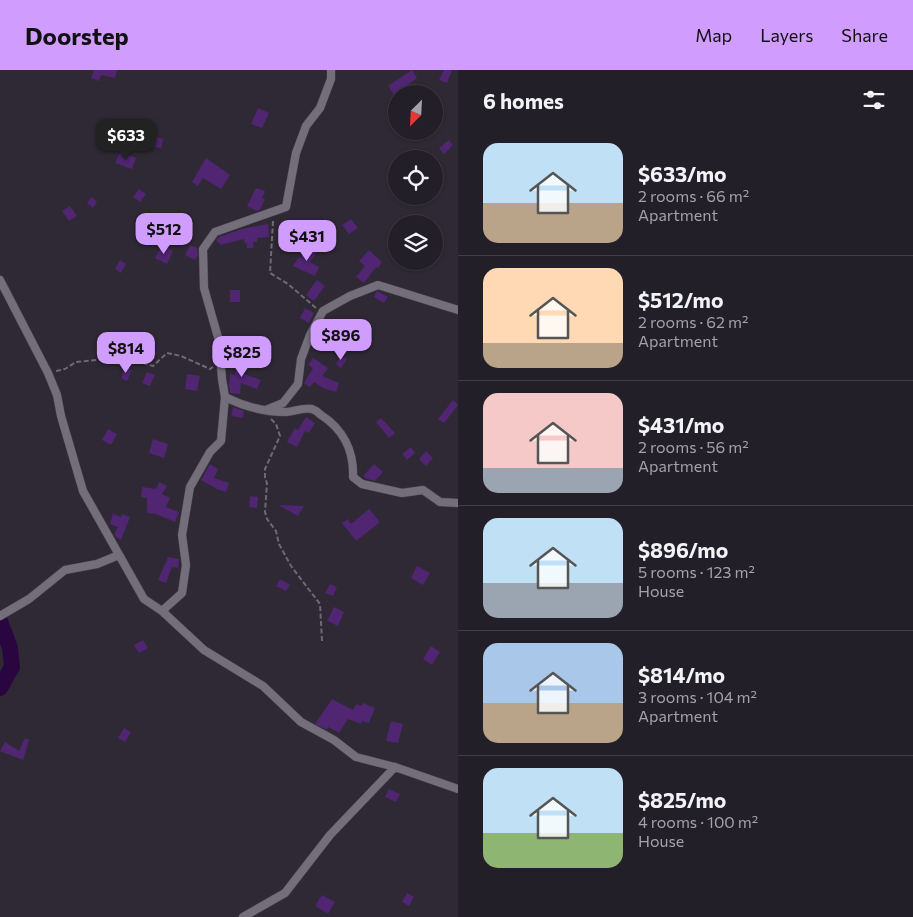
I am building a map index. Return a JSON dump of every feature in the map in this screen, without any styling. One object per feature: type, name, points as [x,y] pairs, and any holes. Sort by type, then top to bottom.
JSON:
[{"type":"street","points":[[162,611],[182,593],[186,565],[182,535],[190,487],[210,452],[221,440],[225,397],[219,341],[204,288],[203,249],[215,232],[286,207],[296,153],[306,126],[320,108],[331,79],[331,70]]},
{"type":"street","points":[[0,280],[48,373],[57,395],[61,416],[83,491],[144,599],[162,611],[204,650],[263,686],[301,722],[334,740],[356,757],[395,767],[458,789]]},
{"type":"street","points":[[265,410],[283,402],[298,384],[301,359],[310,335],[323,311],[350,296],[378,285],[458,310]]},
{"type":"street","points":[[225,397],[265,410],[287,412],[312,409],[328,419],[342,433],[350,449],[353,478],[362,484],[402,493],[423,490],[440,502],[458,503]]},
{"type":"street","points":[[0,616],[29,598],[65,570],[97,564],[119,555]]},
{"type":"street","points":[[243,917],[285,893],[330,835],[395,767]]},
{"type":"path","points":[[274,211],[270,273],[288,284],[312,305],[323,311]]},
{"type":"path","points":[[48,373],[65,369],[76,362],[124,356],[153,366],[167,353],[181,356],[210,369],[221,363]]},
{"type":"path","points":[[265,410],[276,424],[280,436],[266,469],[265,512],[267,519],[276,531],[279,544],[291,566],[320,604],[322,641]]},
{"type":"building","points":[[94,70],[117,70],[115,78],[101,75],[99,81],[91,78]]},
{"type":"building","points":[[412,70],[417,78],[408,85],[390,85]]},
{"type":"building","points":[[444,70],[452,70],[447,83],[439,80]]},
{"type":"building","points":[[258,108],[269,113],[262,128],[251,124]]},
{"type":"building","points":[[155,137],[163,139],[161,148],[153,147]]},
{"type":"building","points":[[449,140],[453,145],[444,154],[443,150],[439,148]]},
{"type":"building","points":[[120,152],[136,158],[132,169],[115,163]]},
{"type":"building","points":[[206,158],[230,175],[221,189],[203,178],[198,186],[192,182]]},
{"type":"building","points":[[256,188],[265,191],[262,198],[265,199],[260,210],[257,211],[247,206]]},
{"type":"building","points":[[139,189],[146,194],[140,202],[133,197]]},
{"type":"building","points":[[92,197],[97,202],[93,208],[87,203]]},
{"type":"building","points":[[70,206],[77,216],[69,221],[62,211]]},
{"type":"building","points":[[351,219],[358,228],[349,234],[342,225]]},
{"type":"building","points":[[268,224],[269,237],[257,238],[257,242],[253,242],[254,248],[247,248],[247,243],[245,244],[244,239],[221,245],[216,240],[219,237],[242,229]]},
{"type":"building","points":[[162,245],[173,251],[167,264],[155,258]]},
{"type":"building","points":[[190,245],[197,248],[198,255],[195,260],[185,255]]},
{"type":"building","points":[[310,246],[317,252],[310,262],[319,267],[315,276],[293,266]]},
{"type":"building","points":[[369,250],[382,262],[364,283],[356,277],[365,266],[359,261]]},
{"type":"building","points":[[120,260],[126,264],[121,273],[115,269]]},
{"type":"building","points":[[317,280],[325,286],[314,301],[306,295]]},
{"type":"building","points":[[230,290],[240,290],[240,302],[230,302]]},
{"type":"building","points":[[377,291],[388,297],[384,303],[374,297]]},
{"type":"building","points":[[305,308],[314,313],[309,323],[300,318]]},
{"type":"building","points":[[341,355],[347,359],[341,368],[336,364]]},
{"type":"building","points":[[238,358],[247,360],[244,374],[261,380],[257,389],[241,383],[240,394],[230,393],[230,374],[235,375]]},
{"type":"building","points":[[313,358],[328,368],[322,376],[339,383],[336,392],[323,388],[314,382],[310,387],[304,383],[313,368],[308,365]]},
{"type":"building","points":[[125,367],[132,370],[127,381],[121,378]]},
{"type":"building","points":[[147,372],[155,375],[150,386],[142,383]]},
{"type":"building","points":[[187,374],[200,376],[197,391],[185,389]]},
{"type":"building","points":[[453,400],[458,405],[444,423],[438,419]]},
{"type":"building","points":[[233,407],[244,411],[243,418],[231,416]]},
{"type":"building","points":[[306,417],[315,423],[309,433],[305,431],[297,447],[287,442],[295,428],[298,430]]},
{"type":"building","points":[[381,418],[395,433],[389,438],[376,422]]},
{"type":"building","points":[[108,429],[117,434],[111,445],[102,440]]},
{"type":"building","points":[[153,439],[168,444],[164,458],[149,453]]},
{"type":"building","points":[[411,447],[415,453],[407,460],[402,454]]},
{"type":"building","points":[[426,451],[433,458],[426,466],[419,459]]},
{"type":"building","points":[[210,464],[218,469],[214,478],[229,483],[226,492],[201,480]]},
{"type":"building","points":[[374,464],[383,472],[375,481],[363,476]]},
{"type":"building","points":[[159,482],[167,486],[162,494],[170,498],[166,507],[179,512],[175,522],[156,514],[147,513],[147,498],[141,497],[142,487],[156,489]]},
{"type":"building","points":[[250,496],[258,497],[257,508],[249,507]]},
{"type":"building","points":[[278,505],[304,506],[298,516]]},
{"type":"building","points":[[369,509],[380,522],[356,541],[342,523],[348,519],[351,524]]},
{"type":"building","points":[[113,514],[121,517],[122,514],[130,517],[121,540],[114,535],[118,527],[110,524]]},
{"type":"building","points":[[168,557],[179,559],[178,568],[172,567],[166,583],[158,580]]},
{"type":"building","points":[[417,566],[430,573],[423,585],[411,578]]},
{"type":"building","points":[[280,579],[290,585],[286,591],[276,586]]},
{"type":"building","points":[[330,584],[337,587],[333,596],[325,593]]},
{"type":"building","points":[[334,607],[344,612],[338,626],[327,621]]},
{"type":"building","points":[[143,640],[148,648],[139,653],[134,645]]},
{"type":"building","points":[[431,646],[440,652],[432,665],[423,659]]},
{"type":"building","points":[[332,699],[353,710],[356,704],[361,706],[363,703],[375,708],[369,723],[362,721],[361,724],[348,719],[339,733],[328,727],[327,730],[315,724]]},
{"type":"building","points":[[391,721],[403,724],[398,743],[386,741]]},
{"type":"building","points":[[124,728],[131,732],[125,742],[118,738]]},
{"type":"building","points":[[25,738],[29,740],[23,760],[0,751],[5,742],[19,751]]},
{"type":"building","points":[[389,789],[400,794],[396,802],[385,797]]},
{"type":"building","points":[[407,893],[414,897],[409,906],[402,902]]},
{"type":"building","points":[[322,895],[335,902],[328,914],[315,906]]},
{"type":"waterway","points":[[0,621],[10,648],[12,667],[0,688]]}]
